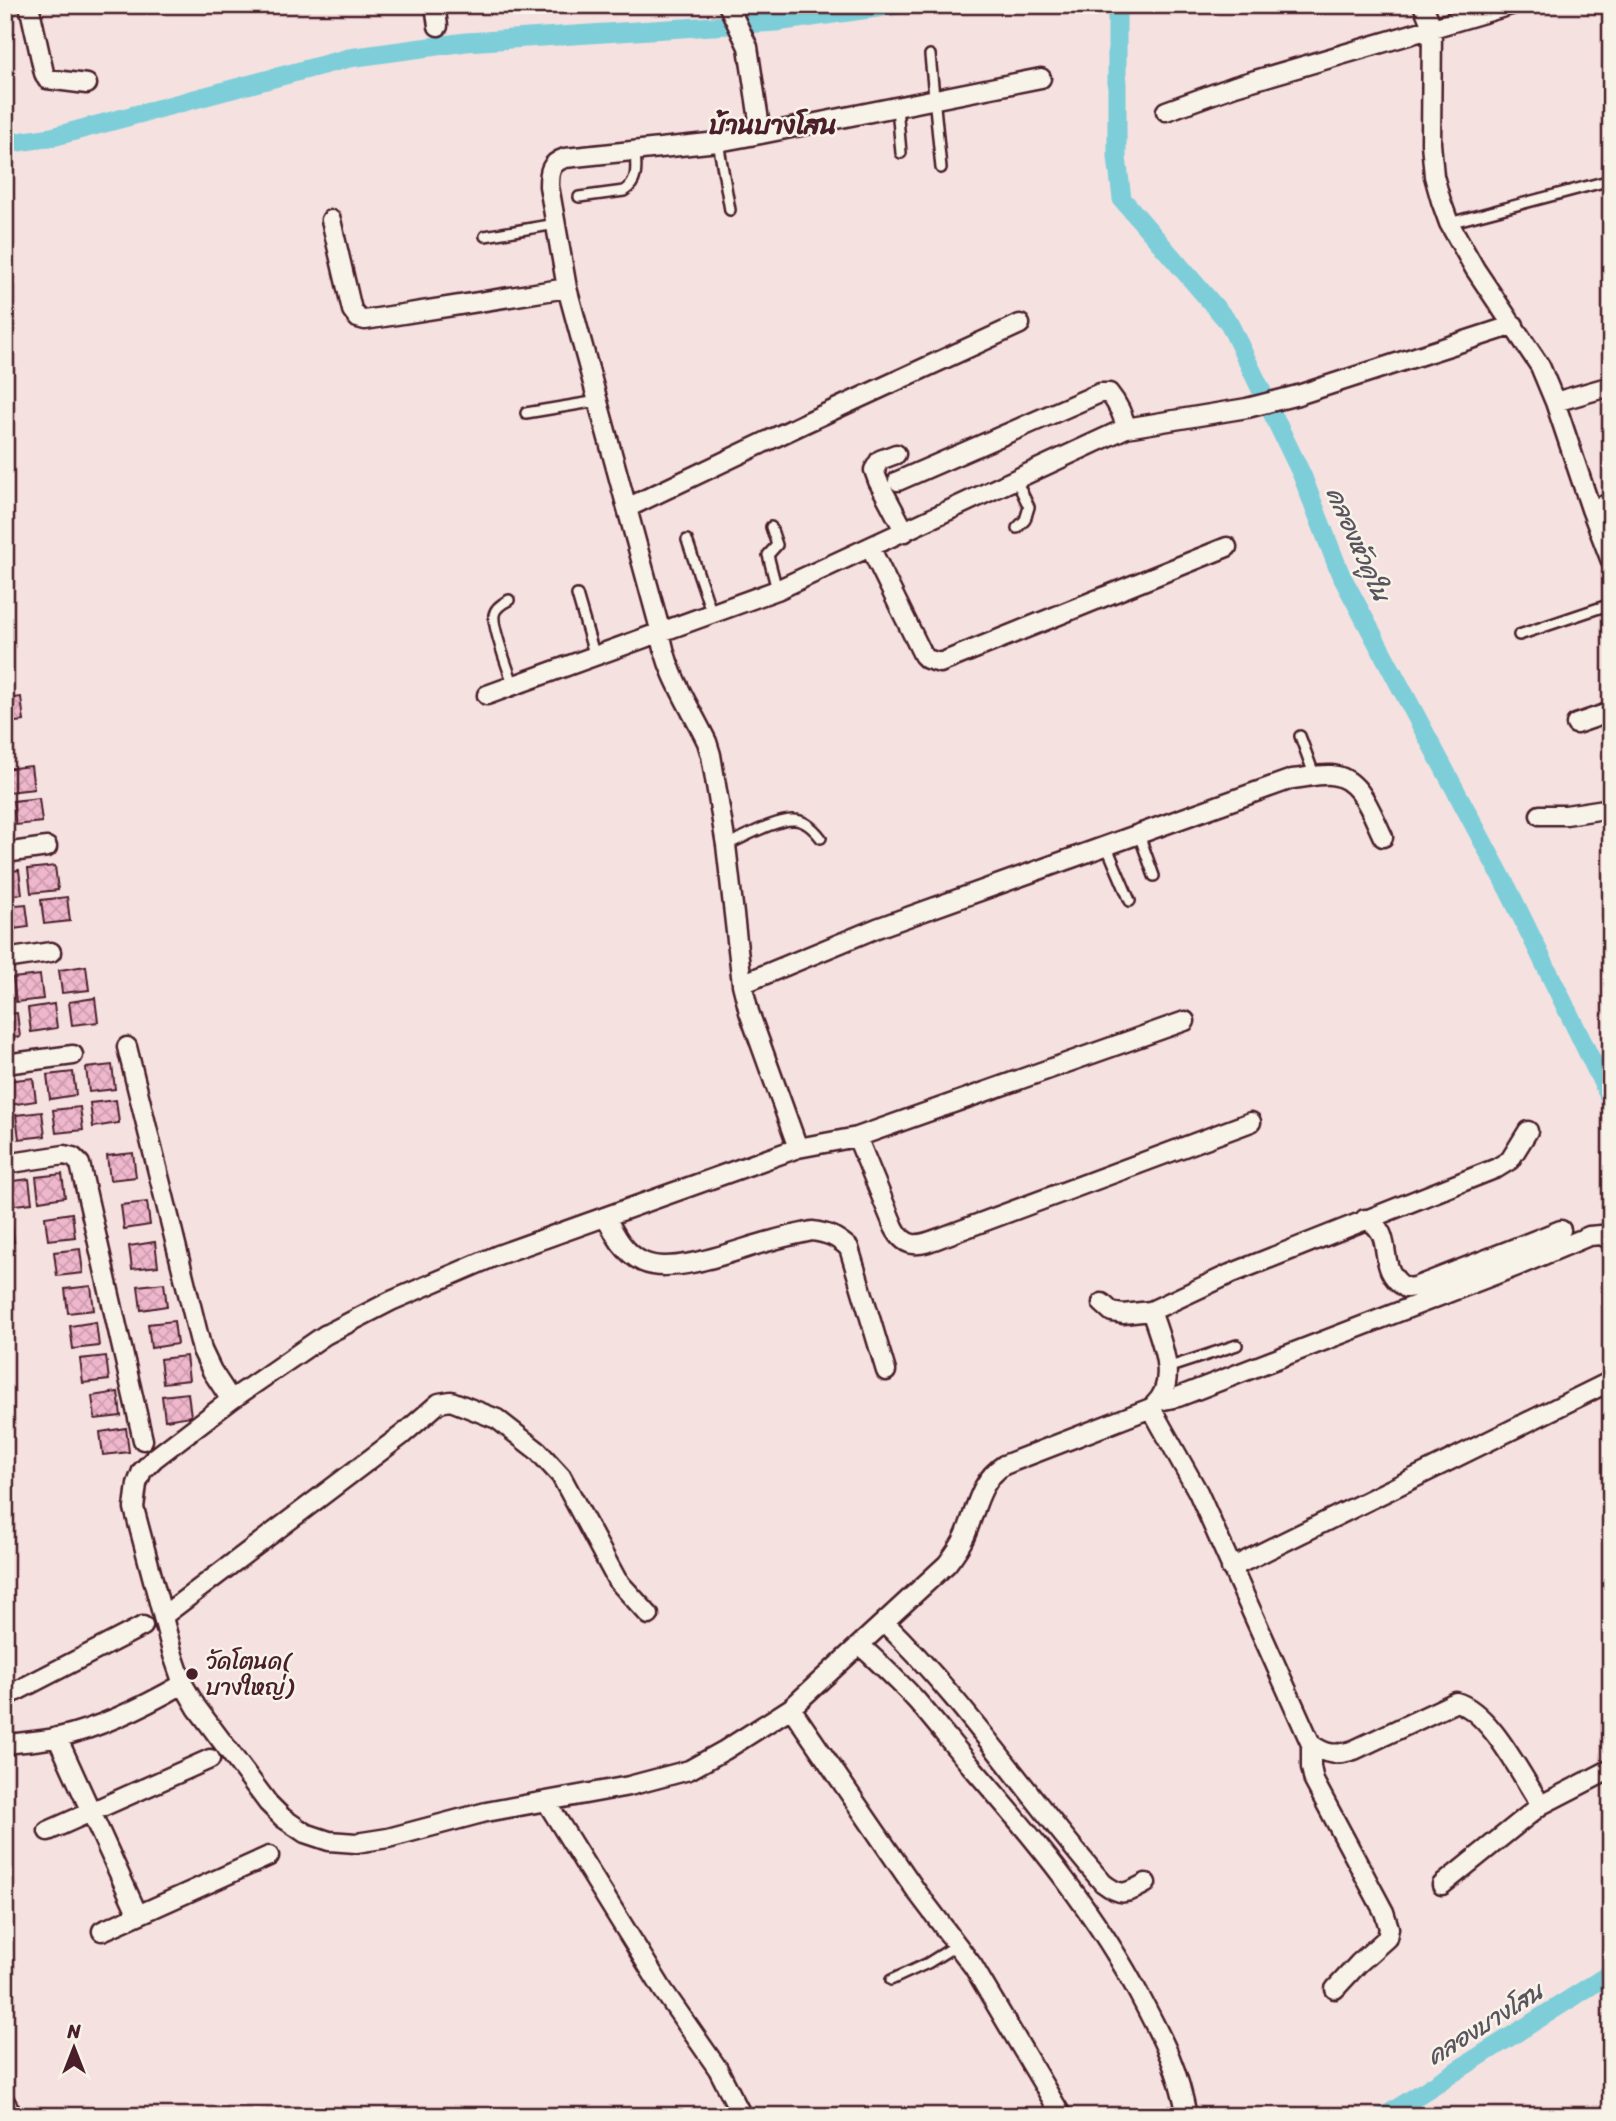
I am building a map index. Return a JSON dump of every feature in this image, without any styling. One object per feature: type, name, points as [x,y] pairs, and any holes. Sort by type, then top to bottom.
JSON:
[{"type":"street","points":[[29,5],[47,79],[87,84]]},
{"type":"street","points":[[435,5],[438,26]]},
{"type":"street","points":[[1423,5],[1432,27],[1431,143],[1434,176],[1449,223],[1475,269],[1540,366],[1611,561]]},
{"type":"street","points":[[1166,111],[1235,86],[1511,5]]},
{"type":"street","points":[[729,9],[748,47],[761,134]]},
{"type":"street","points":[[798,1148],[749,1012],[742,984],[726,845],[707,742],[668,661],[600,400],[567,288],[549,186],[549,172],[553,165],[565,158],[718,142],[1041,78]]},
{"type":"street","points":[[331,220],[352,310],[358,318],[365,320],[567,288]]},
{"type":"street","points":[[627,508],[1020,324]]},
{"type":"street","points":[[487,695],[777,590],[1126,428],[1247,408],[1298,395],[1514,326]]},
{"type":"street","points":[[1555,402],[1611,386]]},
{"type":"street","points":[[898,481],[1100,393],[1109,393],[1116,402],[1124,416],[1126,428]]},
{"type":"street","points":[[896,454],[880,460],[874,470],[905,531]]},
{"type":"street","points":[[1591,509],[1611,503]]},
{"type":"street","points":[[870,547],[923,655],[940,663],[1227,547]]},
{"type":"street","points":[[1576,724],[1611,712]]},
{"type":"street","points":[[742,984],[877,928],[1138,832],[1292,779],[1333,775],[1351,783],[1360,792],[1383,837]]},
{"type":"street","points":[[1539,815],[1566,815],[1611,808]]},
{"type":"street","points":[[5,853],[47,847]]},
{"type":"street","points":[[5,959],[51,952]]},
{"type":"street","points":[[1185,1021],[857,1137],[798,1148],[498,1255],[391,1301],[325,1335],[231,1400],[155,1458],[142,1471],[137,1484],[134,1508],[183,1684],[197,1708],[268,1803],[304,1833],[329,1841],[356,1843],[388,1838],[486,1812],[629,1786],[689,1770],[791,1708],[947,1564],[958,1550],[987,1480],[1004,1465],[1155,1404],[1178,1398],[1520,1265],[1588,1236],[1601,1235],[1611,1240]]},
{"type":"street","points":[[127,1047],[202,1349],[212,1371],[231,1400]]},
{"type":"street","points":[[5,1064],[73,1055]]},
{"type":"street","points":[[857,1137],[894,1227],[900,1239],[909,1245],[945,1236],[1251,1122]]},
{"type":"street","points":[[1102,1303],[1112,1312],[1123,1314],[1151,1311],[1230,1274],[1497,1168],[1510,1160],[1528,1131]]},
{"type":"street","points":[[5,1164],[64,1155],[74,1157],[79,1164],[143,1440]]},
{"type":"street","points":[[606,1217],[620,1243],[629,1252],[644,1263],[666,1266],[696,1262],[812,1231],[827,1233],[840,1240],[849,1248],[886,1371]]},
{"type":"street","points":[[1365,1219],[1378,1225],[1382,1232],[1391,1275],[1406,1288],[1415,1287],[1561,1230]]},
{"type":"street","points":[[1151,1311],[1167,1368],[1166,1385],[1155,1404]]},
{"type":"street","points":[[1231,1568],[1611,1381]]},
{"type":"street","points":[[163,1616],[402,1435],[439,1403],[452,1401],[497,1419],[538,1451],[561,1476],[617,1580],[649,1615]]},
{"type":"street","points":[[1155,1404],[1198,1492],[1311,1744],[1314,1781],[1384,1912],[1389,1928],[1387,1938],[1381,1945],[1359,1963],[1335,1989]]},
{"type":"street","points":[[884,1622],[910,1647],[942,1685],[1102,1883],[1122,1894],[1146,1883]]},
{"type":"street","points":[[5,1697],[143,1626]]},
{"type":"street","points":[[860,1645],[915,1699],[1055,1864],[1132,1980],[1172,2057],[1187,2116]]},
{"type":"street","points":[[5,1744],[57,1737],[83,1730],[158,1698],[183,1684]]},
{"type":"street","points":[[1311,1744],[1330,1755],[1340,1755],[1456,1702],[1471,1708],[1494,1733],[1541,1805]]},
{"type":"street","points":[[791,1708],[917,1892],[972,1966],[1062,2116]]},
{"type":"street","points":[[57,1737],[138,1915]]},
{"type":"street","points":[[48,1831],[210,1759]]},
{"type":"street","points":[[1443,1885],[1541,1805],[1611,1769]]},
{"type":"street","points":[[545,1801],[663,1990],[718,2069],[742,2116]]},
{"type":"street","points":[[103,1931],[269,1856]]},
{"type":"street","points":[[5,2102],[13,2116]]},
{"type":"lane","points":[[930,55],[941,168]]},
{"type":"lane","points":[[897,107],[901,153]]},
{"type":"lane","points":[[718,142],[730,210]]},
{"type":"lane","points":[[579,197],[631,188],[636,170],[635,150]]},
{"type":"lane","points":[[1449,223],[1611,180]]},
{"type":"lane","points":[[485,236],[556,224]]},
{"type":"lane","points":[[526,413],[600,400]]},
{"type":"lane","points":[[1016,480],[1029,507],[1025,520],[1017,528]]},
{"type":"lane","points":[[771,527],[778,545],[768,555],[777,590]]},
{"type":"lane","points":[[687,540],[712,614]]},
{"type":"lane","points":[[577,595],[594,657]]},
{"type":"lane","points":[[509,600],[500,605],[494,614],[494,624],[514,686]]},
{"type":"lane","points":[[1519,635],[1611,604]]},
{"type":"lane","points":[[1300,736],[1315,777]]},
{"type":"lane","points":[[726,845],[783,821],[794,820],[806,823],[821,838]]},
{"type":"lane","points":[[1138,832],[1154,876]]},
{"type":"lane","points":[[1107,845],[1130,901]]},
{"type":"lane","points":[[1167,1368],[1237,1345]]},
{"type":"lane","points":[[891,1980],[928,1963],[957,1945]]},
{"type":"building","points":[[21,697],[24,721],[5,723],[5,699]]},
{"type":"building","points":[[31,766],[34,789],[8,792],[5,769]]},
{"type":"building","points":[[39,798],[42,822],[16,825],[13,801]]},
{"type":"building","points":[[55,866],[58,890],[31,893],[28,869]]},
{"type":"building","points":[[19,870],[22,894],[5,896],[5,872]]},
{"type":"building","points":[[67,897],[70,921],[44,924],[41,900]]},
{"type":"building","points":[[26,904],[29,927],[5,930],[5,906]]},
{"type":"building","points":[[86,966],[89,990],[62,993],[59,970]]},
{"type":"building","points":[[40,975],[43,999],[16,1002],[13,978]]},
{"type":"building","points":[[95,998],[98,1022],[72,1025],[69,1002]]},
{"type":"building","points":[[54,1004],[57,1028],[31,1032],[28,1008]]},
{"type":"building","points":[[17,1013],[20,1037],[5,1038],[5,1014]]},
{"type":"building","points":[[112,1065],[115,1089],[89,1092],[86,1068]]},
{"type":"building","points":[[73,1072],[76,1095],[50,1099],[47,1075]]},
{"type":"building","points":[[33,1078],[36,1101],[9,1105],[6,1081]]},
{"type":"building","points":[[116,1100],[119,1123],[93,1127],[90,1103]]},
{"type":"building","points":[[80,1107],[83,1130],[56,1133],[53,1110]]},
{"type":"building","points":[[42,1112],[45,1136],[19,1139],[16,1115]]},
{"type":"building","points":[[133,1153],[136,1177],[110,1180],[107,1156]]},
{"type":"building","points":[[62,1174],[65,1197],[39,1201],[36,1177]]},
{"type":"building","points":[[29,1179],[32,1203],[6,1206],[5,1182]]},
{"type":"building","points":[[147,1202],[150,1225],[124,1229],[121,1205]]},
{"type":"building","points":[[72,1213],[75,1237],[48,1240],[45,1217]]},
{"type":"building","points":[[11,1218],[14,1242],[5,1243],[5,1219]]},
{"type":"building","points":[[155,1242],[158,1266],[132,1269],[129,1246]]},
{"type":"building","points":[[80,1249],[83,1273],[57,1276],[54,1252]]},
{"type":"building","points":[[164,1283],[167,1306],[141,1310],[138,1286]]},
{"type":"building","points":[[91,1286],[94,1310],[68,1313],[65,1289]]},
{"type":"building","points":[[174,1321],[177,1344],[151,1348],[148,1324]]},
{"type":"building","points":[[96,1322],[99,1346],[73,1349],[70,1326]]},
{"type":"building","points":[[106,1356],[109,1380],[83,1383],[80,1359]]},
{"type":"building","points":[[186,1356],[189,1380],[163,1383],[160,1359]]},
{"type":"building","points":[[118,1392],[121,1416],[95,1419],[92,1396]]},
{"type":"building","points":[[188,1393],[191,1416],[165,1420],[162,1396]]},
{"type":"building","points":[[126,1428],[129,1452],[103,1455],[100,1432]]},
{"type":"waterway","points":[[5,144],[52,137],[349,58],[466,42],[776,22],[898,5]]},
{"type":"waterway","name":"คลองหัวคูใน","points":[[1117,5],[1117,157],[1122,199],[1229,323],[1302,475],[1340,573],[1508,889],[1611,1100]]},
{"type":"waterway","name":"คลองบางโสน","points":[[1385,2116],[1611,1973]]},
{"type":"place","name":"วัดโตนด( บางใหญ่)","points":[[192,1674]]},
{"type":"district","name":"บ้านบางโสน","points":[[773,125]]}]
